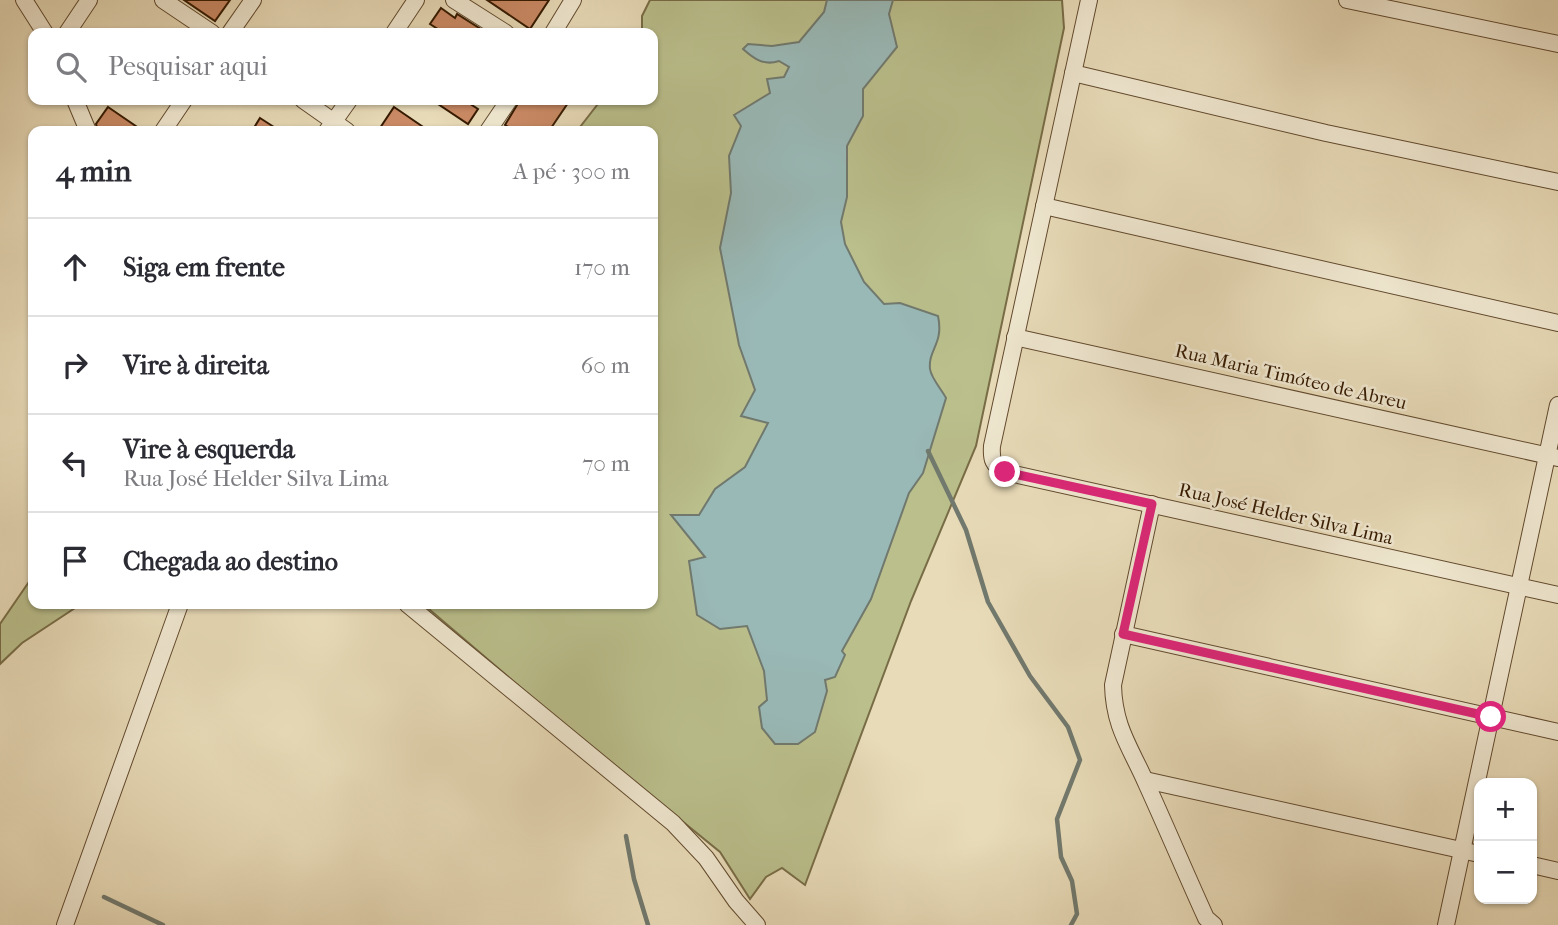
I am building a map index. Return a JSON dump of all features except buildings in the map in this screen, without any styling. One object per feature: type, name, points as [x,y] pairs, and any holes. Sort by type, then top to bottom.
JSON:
[{"type":"street","points":[[24,0],[42,28]]},
{"type":"street","points":[[70,28],[89,0]]},
{"type":"street","points":[[163,0],[205,28]]},
{"type":"street","points":[[233,28],[253,0]]},
{"type":"street","points":[[397,28],[416,0]]},
{"type":"street","points":[[454,0],[498,28]]},
{"type":"street","points":[[556,28],[573,0]]},
{"type":"street","points":[[1015,337],[1089,0]]},
{"type":"street","points":[[1347,0],[1558,44]]},
{"type":"street","points":[[1073,73],[1326,133],[1558,182]]},
{"type":"street","points":[[77,105],[86,126]]},
{"type":"street","points":[[166,126],[181,105]]},
{"type":"street","points":[[309,105],[334,126]]},
{"type":"street","points":[[337,126],[347,105]]},
{"type":"street","points":[[491,126],[506,105]]},
{"type":"street","points":[[1044,206],[1558,323]]},
{"type":"street","name":"Rua Maria Timóteo de Abreu","points":[[1015,337],[1552,457]]},
{"type":"street","name":"Rua José Helder Silva Lima","points":[[1015,337],[991,457],[995,466],[1005,472],[1558,595]]},
{"type":"street","points":[[1446,925],[1518,586],[1552,457],[1558,405]]},
{"type":"street","points":[[1152,504],[1123,634],[1114,685],[1114,710],[1120,734],[1145,780],[1206,918],[1214,925]]},
{"type":"street","points":[[65,925],[178,609]]},
{"type":"street","points":[[413,609],[673,823],[706,858],[736,901],[757,925]]},
{"type":"street","points":[[1123,634],[1558,732]]},
{"type":"street","points":[[1145,780],[1474,852]]},
{"type":"street","points":[[1537,866],[1558,871]]},
{"type":"green space","points":[[650,0],[1062,0],[1064,28],[976,446],[911,601],[805,885],[782,868],[766,877],[750,899],[720,852],[575,734],[429,609],[658,609],[658,126],[581,126],[597,105],[658,105],[658,28],[642,28],[642,16]]},
{"type":"green space","points":[[28,583],[28,609],[73,609],[22,643],[0,664],[0,624]]},
{"type":"water","points":[[827,0],[893,0],[889,14],[897,47],[863,89],[863,116],[847,146],[847,197],[841,222],[845,244],[864,282],[884,304],[900,303],[938,316],[938,340],[931,356],[930,369],[946,398],[923,473],[909,493],[871,599],[842,651],[845,655],[835,677],[825,680],[827,691],[815,732],[798,744],[775,744],[762,728],[759,707],[767,700],[764,671],[747,626],[720,629],[697,615],[689,561],[705,557],[671,515],[699,515],[715,489],[745,467],[768,423],[741,416],[755,390],[739,345],[720,248],[731,193],[729,156],[741,126],[734,115],[770,93],[767,79],[784,77],[789,67],[779,61],[760,61],[743,49],[748,44],[772,46],[799,42],[824,12]]},
{"type":"waterway","points":[[928,451],[966,530],[988,602],[1030,676],[1068,727],[1080,760],[1057,819],[1061,857],[1072,881],[1077,914],[1071,925]]},
{"type":"waterway","points":[[626,836],[634,879],[648,925]]},
{"type":"waterway","points":[[104,897],[163,925]]},
{"type":"route","points":[[1005,472],[1152,504],[1123,634],[1491,717]]}]
